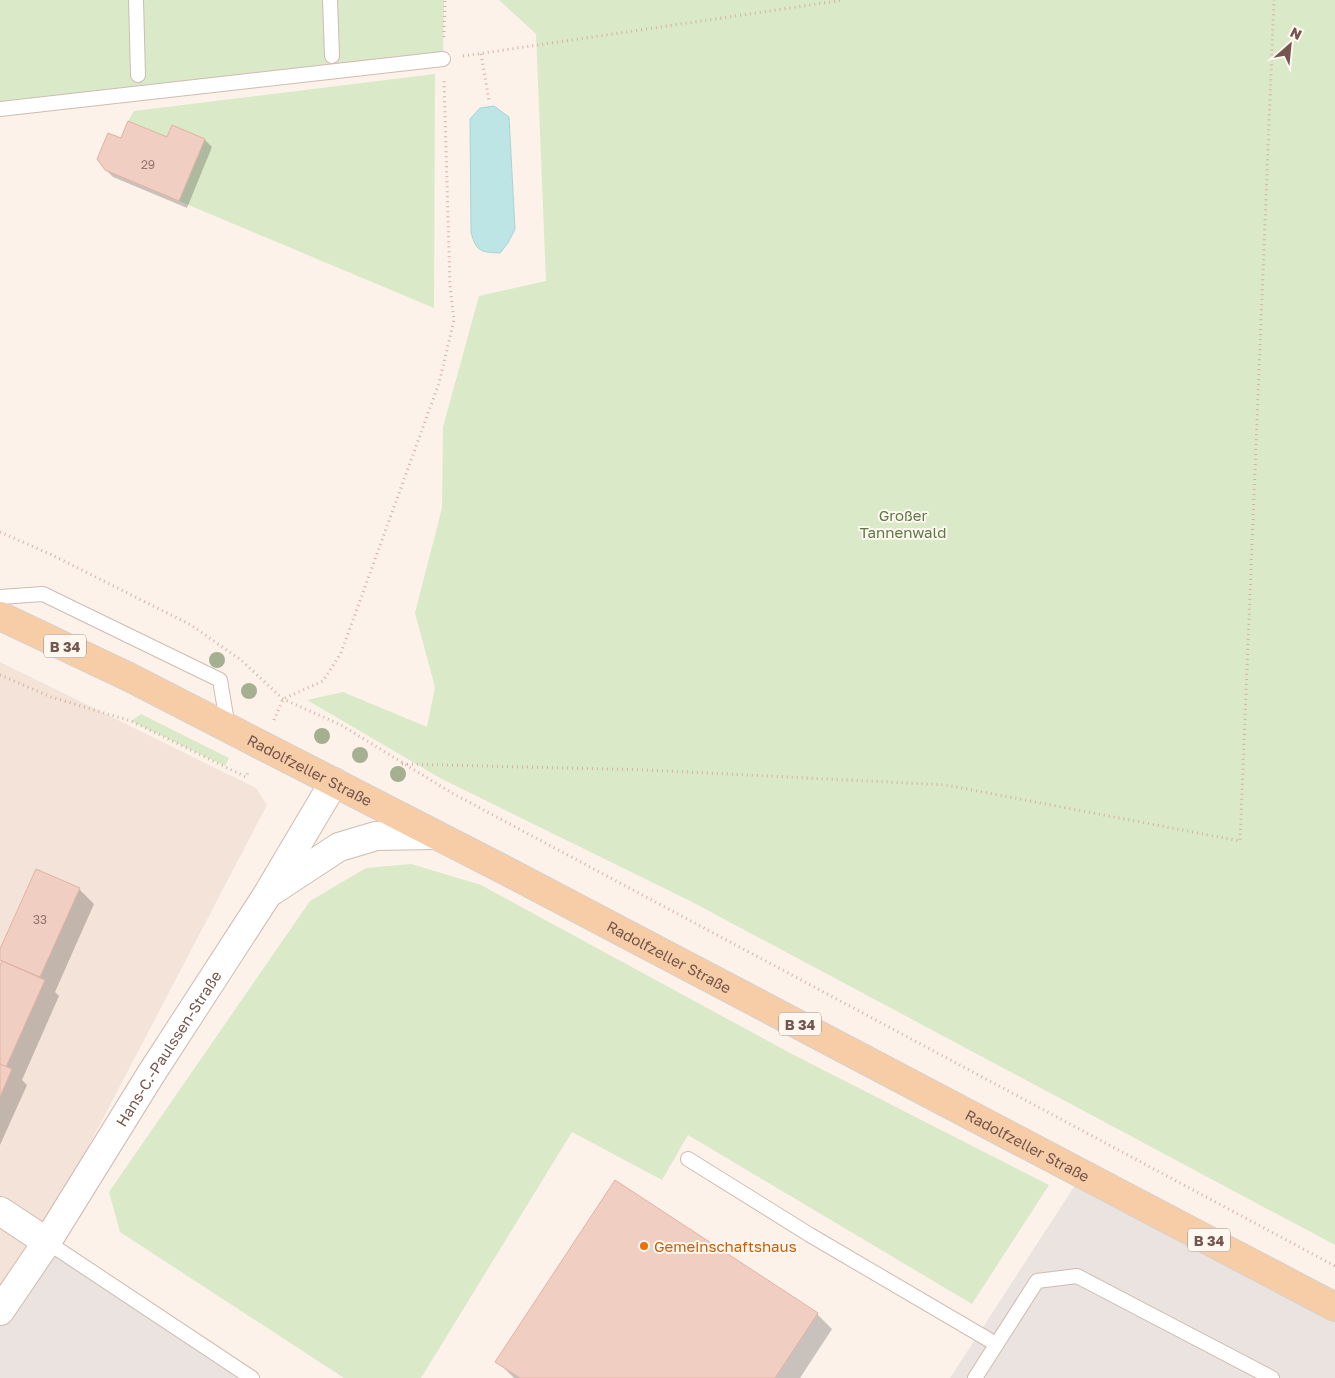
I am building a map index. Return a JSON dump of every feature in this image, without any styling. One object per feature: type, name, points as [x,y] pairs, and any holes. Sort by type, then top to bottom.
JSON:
[{"type":"main road","name":"Radolfzeller Straße","points":[[0,616],[129,677],[436,834],[1335,1307]]},
{"type":"street","name":"Hans-C.-Paulssen-Straße","points":[[0,1311],[47,1242],[151,1074],[266,895],[334,782]]},
{"type":"street","points":[[266,895],[339,847],[376,836],[436,834]]},
{"type":"street","points":[[0,1211],[47,1242]]},
{"type":"lane","points":[[136,0],[138,75]]},
{"type":"lane","points":[[330,0],[332,56]]},
{"type":"lane","points":[[0,109],[443,59]]},
{"type":"lane","points":[[0,597],[43,594],[220,680],[228,728]]},
{"type":"lane","points":[[688,1159],[810,1235],[996,1344]]},
{"type":"lane","points":[[47,1242],[252,1378]]},
{"type":"lane","points":[[975,1378],[1037,1281],[1076,1276],[1272,1378]]},
{"type":"path","points":[[283,699],[323,681],[341,653],[438,383],[454,320],[450,286],[443,59],[445,0]]},
{"type":"path","points":[[443,59],[844,0]]},
{"type":"path","points":[[402,764],[658,771],[946,785],[1240,841],[1274,0]]},
{"type":"path","points":[[481,54],[489,100]]},
{"type":"path","points":[[0,532],[50,554],[191,625],[241,660],[283,699],[341,724],[402,764],[461,798],[1335,1266]]},
{"type":"shaded area","points":[[0,662],[256,788],[267,805],[41,1237],[0,1298]]},
{"type":"shaded area","points":[[1083,1173],[1335,1307],[1335,1378],[950,1378]]},
{"type":"shaded area","points":[[47,1242],[252,1378],[0,1378],[0,1311]]},
{"type":"green space","points":[[0,0],[444,0],[443,59],[0,109]]},
{"type":"green space","name":"Großer Tannenwald","points":[[499,0],[1335,0],[1335,1245],[692,902],[440,778],[307,700],[343,692],[427,727],[435,687],[415,613],[442,508],[443,427],[479,296],[546,281],[536,34]]},
{"type":"green space","points":[[435,74],[434,308],[105,170],[134,111]]},
{"type":"green space","points":[[141,714],[229,758],[225,766],[131,721]]},
{"type":"green space","points":[[411,864],[481,885],[790,1053],[1049,1185],[972,1304],[688,1135],[662,1180],[572,1132],[421,1378],[344,1378],[120,1232],[109,1192],[310,901],[366,868]]},
{"type":"water","points":[[494,106],[509,117],[515,229],[500,253],[480,250],[475,244],[471,232],[470,119],[480,108]]},
{"type":"building","points":[[128,121],[167,137],[172,125],[205,139],[179,201],[105,170],[97,159],[108,133],[121,138]]},
{"type":"building","points":[[36,869],[80,888],[40,977],[0,960],[0,949]]},
{"type":"building","points":[[2,961],[45,980],[6,1067],[0,1064],[0,966]]},
{"type":"building","points":[[0,1064],[12,1069],[0,1097]]},
{"type":"building","name":"Gemeinschaftshaus","points":[[615,1180],[818,1313],[775,1378],[520,1378],[495,1362]]},
{"type":"place","name":"Gemeinschaftshaus","points":[[644,1246]]}]
